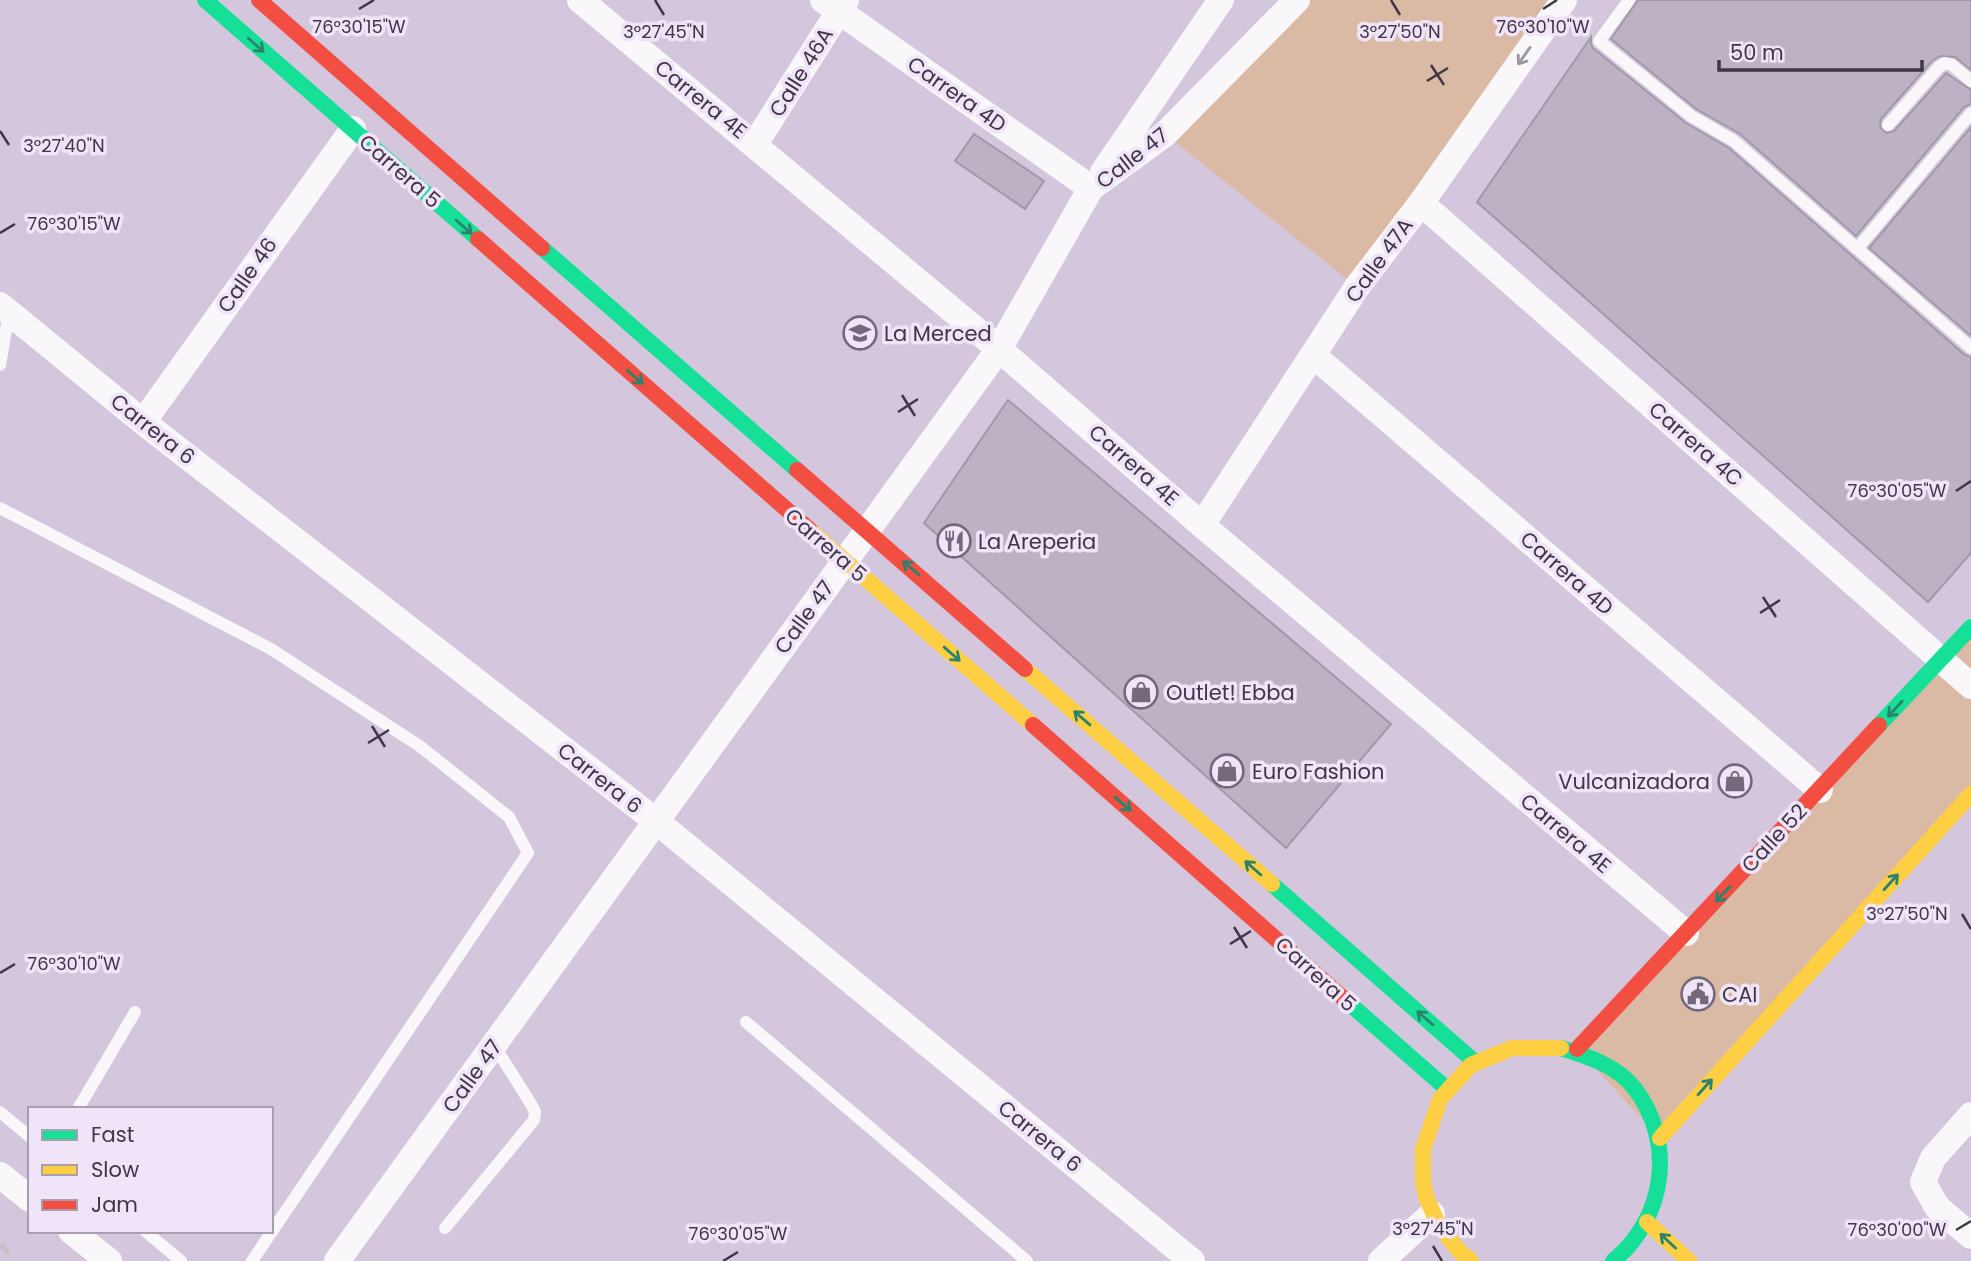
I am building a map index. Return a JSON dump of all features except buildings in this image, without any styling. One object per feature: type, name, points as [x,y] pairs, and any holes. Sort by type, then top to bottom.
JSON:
[{"type":"main road","name":"Carrera 5","points":[[205,0],[1447,1089]]},
{"type":"main road","name":"Carrera 5","points":[[260,0],[1476,1063]]},
{"type":"main road","name":"Calle 52","points":[[1577,1049],[1971,627]]},
{"type":"main road","points":[[1660,1138],[1971,794]]},
{"type":"main road","points":[[1471,1261],[1444,1235],[1432,1214],[1424,1189],[1421,1163],[1433,1111],[1447,1089],[1476,1063],[1500,1051],[1525,1045],[1552,1044],[1577,1049],[1605,1063],[1629,1083],[1647,1108],[1660,1138],[1662,1166],[1658,1195],[1647,1222],[1620,1259]]},
{"type":"main road","points":[[1647,1222],[1689,1261]]},
{"type":"street","name":"Carrera 4E","points":[[580,0],[999,348],[1202,525],[1686,933]]},
{"type":"street","points":[[1091,188],[1221,0]]},
{"type":"street","name":"Calle 47","points":[[337,1261],[999,348],[1091,188],[1165,134],[1297,0]]},
{"type":"street","name":"Calle 47A","points":[[1202,525],[1357,287],[1421,203],[1564,0]]},
{"type":"street","name":"Calle 46A","points":[[755,144],[836,4]]},
{"type":"street","name":"Carrera 4D","points":[[836,4],[1091,188]]},
{"type":"street","name":"Calle 46","points":[[143,422],[352,129]]},
{"type":"street","name":"Carrera 4C","points":[[1421,203],[1971,686]]},
{"type":"street","name":"Carrera 6","points":[[4,309],[143,422],[656,821],[1192,1261]]},
{"type":"street","name":"Carrera 4D","points":[[1313,355],[1820,790]]},
{"type":"street","points":[[1971,1115],[1933,1158],[1923,1182],[1937,1207],[1971,1236]]},
{"type":"street","points":[[0,1175],[28,1197]]},
{"type":"street","points":[[1381,1261],[1432,1214]]},
{"type":"street","points":[[74,1233],[109,1261]]},
{"type":"lane","points":[[1629,0],[1599,41],[1691,116],[1734,141],[1971,348]]},
{"type":"lane","points":[[1888,125],[1945,63],[1952,65],[1971,80]]},
{"type":"lane","points":[[1857,249],[1971,113]]},
{"type":"lane","points":[[0,365],[4,309]]},
{"type":"lane","points":[[0,508],[271,649],[421,747],[509,817],[528,853],[273,1230]]},
{"type":"lane","points":[[79,1107],[135,1012]]},
{"type":"lane","points":[[746,1022],[1027,1261]]},
{"type":"lane","points":[[445,1228],[534,1120],[535,1112],[531,1104],[494,1045]]},
{"type":"lane","points":[[0,1112],[28,1135]]},
{"type":"lane","points":[[147,1233],[181,1261]]},
{"type":"lane","points":[[252,1261],[271,1233]]},
{"type":"shaded area","points":[[1297,0],[1564,0],[1357,287],[1165,134]]},
{"type":"shaded area","points":[[1971,627],[1971,794],[1660,1138],[1577,1049]]},
{"type":"railway","points":[[0,1245],[19,1261]]},
{"type":"traffic: fast","points":[[205,0],[478,239]]},
{"type":"traffic: fast","points":[[542,248],[797,470]]},
{"type":"traffic: fast","points":[[1879,725],[1971,627]]},
{"type":"traffic: fast","points":[[1272,884],[1476,1063]]},
{"type":"traffic: fast","points":[[1343,998],[1447,1089]]},
{"type":"traffic: fast","points":[[1561,1048],[1601,1063],[1628,1081],[1648,1110],[1656,1133],[1660,1156],[1659,1180],[1654,1202],[1631,1244],[1613,1261]]},
{"type":"traffic: slow","points":[[810,530],[1033,725]]},
{"type":"traffic: slow","points":[[1025,669],[1272,884]]},
{"type":"traffic: slow","points":[[1660,1138],[1971,794]]},
{"type":"traffic: slow","points":[[1471,1261],[1459,1251],[1439,1226],[1426,1197],[1423,1149],[1440,1099],[1471,1065],[1512,1048],[1561,1048]]},
{"type":"traffic: slow","points":[[1647,1222],[1689,1261]]},
{"type":"traffic: jam","points":[[259,0],[542,248]]},
{"type":"traffic: jam","points":[[478,239],[810,530]]},
{"type":"traffic: jam","points":[[797,470],[1025,669]]},
{"type":"traffic: jam","points":[[1033,725],[1343,998]]},
{"type":"traffic: jam","points":[[1577,1049],[1879,725]]},
{"type":"place","name":"La Merced","points":[[860,333]]},
{"type":"place","name":"La Areperia","points":[[954,541]]},
{"type":"place","name":"Outlet! Ebba","points":[[1141,692]]},
{"type":"place","name":"Euro Fashion","points":[[1227,771]]},
{"type":"place","name":"Vulcanizadora","points":[[1735,781]]},
{"type":"place","name":"CAI","points":[[1698,994]]}]
